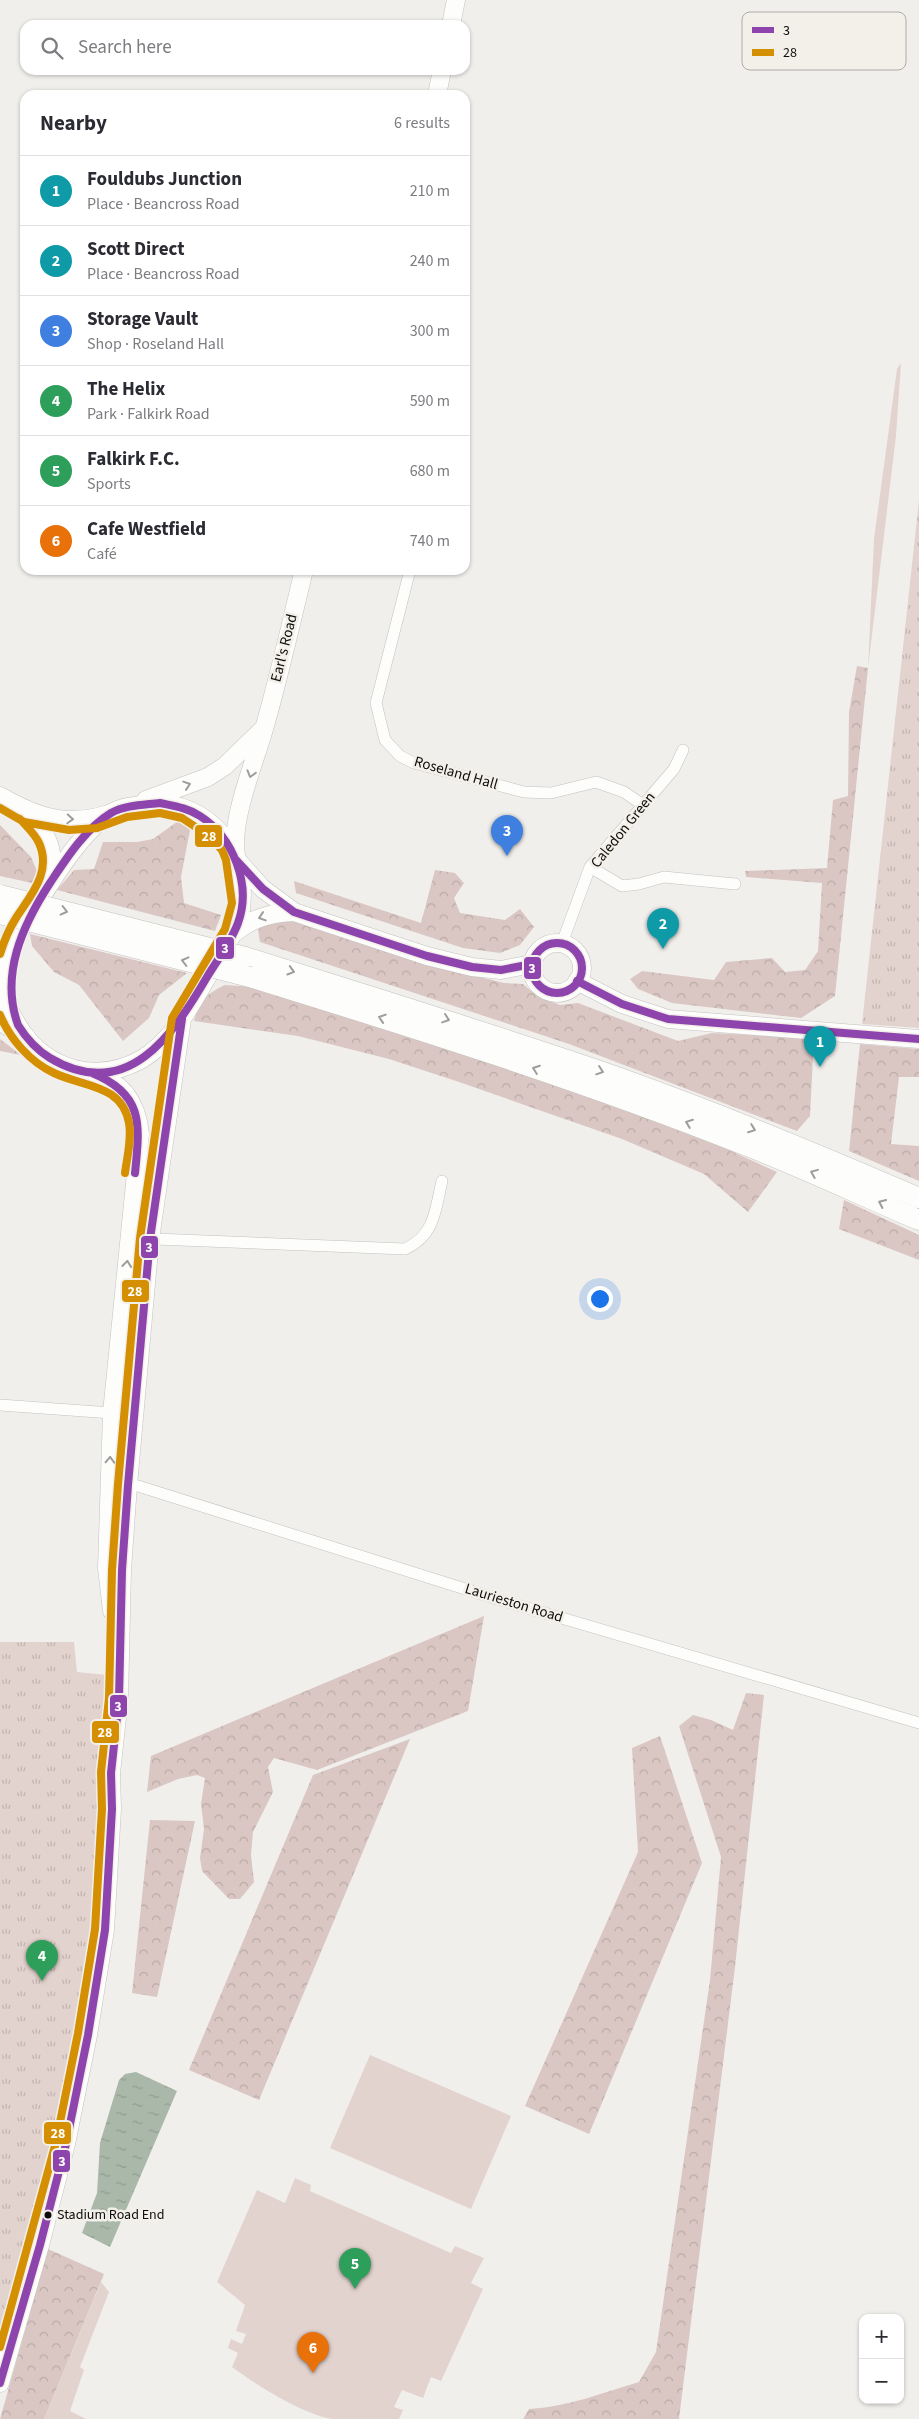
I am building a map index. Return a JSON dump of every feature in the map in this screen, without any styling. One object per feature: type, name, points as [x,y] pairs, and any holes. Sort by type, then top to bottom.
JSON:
[{"type":"highway","points":[[0,895],[245,957],[432,1015],[661,1093],[787,1152],[846,1176],[919,1198]]},
{"type":"highway","points":[[0,914],[250,977],[438,1036],[787,1152]]},
{"type":"highway","points":[[0,1020],[25,1037]]},
{"type":"highway","points":[[846,1176],[919,1220]]},
{"type":"main road","points":[[452,20],[456,0]]},
{"type":"main road","points":[[438,90],[441,75]]},
{"type":"main road","name":"Earl's Road","points":[[236,858],[234,845],[236,827],[265,727],[303,575]]},
{"type":"main road","points":[[27,812],[59,819],[80,820],[118,810],[208,778],[237,756],[265,727]]},
{"type":"main road","points":[[0,796],[27,812],[42,829],[52,850],[52,867],[48,888]]},
{"type":"main road","points":[[92,1073],[118,1069],[143,1058],[158,1047],[182,1019],[234,933],[242,904],[241,883],[236,858],[230,845],[216,828],[187,809],[174,804],[160,803],[118,810],[88,831],[18,933],[6,965],[4,978],[7,1004],[25,1037],[44,1056],[58,1064],[92,1073],[104,1076],[122,1090],[135,1108],[138,1119],[140,1134],[112,1414],[108,1486],[106,1568],[120,1666]]},
{"type":"main road","points":[[236,858],[263,889],[294,912],[427,956],[463,965],[501,970],[532,964]]},
{"type":"main road","points":[[234,933],[242,926],[262,917],[294,912]]},
{"type":"main road","points":[[551,943],[562,943],[570,947],[580,959],[582,968],[578,982],[565,991],[547,991],[536,983],[532,964],[534,956],[543,947],[551,943]]},
{"type":"main road","points":[[578,982],[622,1004],[668,1019],[919,1039]]},
{"type":"main road","points":[[0,2383],[40,2245],[66,2144],[88,2035],[106,1930],[112,1809],[111,1773],[116,1741],[119,1699],[122,1570],[134,1413],[150,1239],[182,1019]]},
{"type":"street","name":"Roseland Hall","points":[[409,575],[376,702],[384,740],[400,756],[414,763],[524,792],[551,793],[596,782],[624,792],[643,805]]},
{"type":"street","name":"Caledon Green","points":[[562,943],[590,867],[674,769],[683,750]]},
{"type":"street","points":[[590,867],[622,886],[639,884],[664,876],[735,884]]},
{"type":"street","points":[[130,1238],[405,1249],[425,1236],[432,1224],[442,1181]]},
{"type":"street","points":[[0,1405],[112,1414],[134,1413]]},
{"type":"street","name":"Laurieston Road","points":[[108,1486],[138,1486],[492,1597],[919,1724]]},
{"type":"green space","points":[[901,363],[896,436],[868,668],[874,539],[897,369]]},
{"type":"green space","points":[[919,500],[919,1028],[862,1024]]},
{"type":"green space","points":[[857,666],[868,668],[835,996],[801,1018],[672,1003],[638,989],[630,979],[642,971],[714,980],[726,962],[772,958],[785,972],[805,970],[818,951],[822,883],[746,877],[745,871],[827,868],[833,800],[848,796],[849,712]]},
{"type":"green space","points":[[181,819],[190,830],[181,877],[184,903],[221,915],[215,931],[57,890],[74,870],[94,869],[103,842],[137,842],[153,839]]},
{"type":"green space","points":[[0,825],[31,857],[37,871],[32,883],[0,876]]},
{"type":"green space","points":[[435,870],[455,873],[464,883],[454,898],[460,913],[505,920],[520,909],[534,927],[520,945],[500,953],[463,948],[296,893],[294,881],[421,923]]},
{"type":"green space","points":[[290,917],[432,965],[504,983],[523,984],[537,996],[560,1005],[578,1003],[678,1041],[712,1033],[814,1038],[810,1116],[797,1131],[569,1044],[260,942],[258,930],[270,918]]},
{"type":"green space","points":[[30,934],[187,973],[159,995],[149,1018],[123,1041],[79,985],[54,972],[32,946]]},
{"type":"green space","points":[[225,985],[255,987],[561,1083],[689,1132],[777,1172],[748,1212],[704,1174],[622,1139],[459,1082],[389,1059],[298,1036],[194,1021],[201,1003],[213,991]]},
{"type":"green space","points":[[0,1039],[21,1055],[0,1051]]},
{"type":"green space","points":[[860,1044],[919,1049],[919,1077],[899,1077],[891,1144],[919,1146],[919,1181],[849,1151]]},
{"type":"green space","points":[[844,1200],[919,1235],[919,1260],[839,1229]]},
{"type":"green space","points":[[484,1616],[468,1711],[317,1770],[274,1758],[268,1767],[273,1792],[253,1832],[251,1855],[254,1882],[240,1899],[229,1899],[202,1871],[200,1858],[204,1829],[201,1804],[205,1778],[197,1775],[178,1779],[147,1792],[151,1756]]},
{"type":"green space","points":[[0,1642],[74,1642],[77,1672],[107,1675],[89,1946],[80,2015],[40,2245],[0,2357]]},
{"type":"green space","points":[[746,1693],[764,1695],[735,1967],[679,2419],[523,2419],[529,2409],[571,2402],[639,2382],[656,2352],[710,1980],[721,1857],[679,1726],[693,1715],[711,1720],[733,1730]]},
{"type":"green space","points":[[660,1736],[702,1863],[589,2134],[525,2106],[638,1852],[632,1748]]},
{"type":"green space","points":[[410,1739],[259,2100],[189,2070],[313,1775]]},
{"type":"green space","points":[[150,1820],[195,1821],[157,1997],[132,1993]]},
{"type":"green space","points":[[370,2055],[511,2116],[471,2209],[330,2148]]},
{"type":"green space","points":[[295,2178],[311,2185],[310,2191],[451,2253],[455,2246],[484,2258],[471,2283],[483,2289],[441,2381],[431,2377],[423,2398],[402,2390],[394,2407],[403,2410],[399,2419],[332,2419],[320,2416],[280,2398],[232,2367],[238,2353],[228,2348],[231,2339],[242,2344],[246,2334],[236,2331],[245,2305],[217,2282],[257,2190],[285,2203]]},
{"type":"green space","points":[[48,2249],[104,2274],[44,2419],[0,2419]]},
{"type":"green space","points":[[101,2282],[109,2292],[80,2367],[84,2370],[70,2411],[86,2419],[44,2419]]},
{"type":"water","points":[[136,2072],[177,2091],[110,2247],[82,2233],[97,2193],[100,2143],[119,2080],[125,2074]]},
{"type":"transit line","name":"3","points":[[160,803],[176,806],[195,813],[212,825],[222,836],[237,863],[241,878],[243,893],[238,923],[228,944],[194,999],[163,1040],[145,1056],[125,1068],[102,1073],[77,1070],[45,1055],[32,1043],[18,1025],[11,988],[17,951],[40,899],[84,836],[116,810],[160,803]]},
{"type":"transit line","name":"28","points":[[0,808],[24,822],[69,830],[97,828],[127,817],[160,813],[182,818],[209,836],[222,850],[226,860],[232,903],[225,929],[172,1018],[140,1238],[118,1484],[112,1570],[109,1698],[101,1772],[102,1809],[95,1929],[78,2033],[56,2142],[0,2347]]},
{"type":"transit line","name":"28","points":[[0,954],[11,926],[38,883],[43,864],[39,843],[33,833],[20,819]]},
{"type":"transit line","name":"3","points":[[236,860],[263,889],[294,912],[427,956],[472,967],[501,970],[532,964]]},
{"type":"transit line","name":"3","points":[[557,943],[571,947],[578,954],[582,968],[578,982],[571,989],[557,993],[543,989],[536,982],[532,968],[536,954],[543,947],[557,943]]},
{"type":"transit line","name":"3","points":[[577,981],[622,1004],[668,1019],[919,1039]]},
{"type":"transit line","name":"28","points":[[0,1015],[15,1041],[37,1063],[65,1078],[100,1089],[118,1101],[125,1110],[130,1129],[125,1173]]},
{"type":"transit line","name":"3","points":[[0,2383],[40,2245],[66,2144],[88,2035],[105,1930],[112,1809],[111,1773],[119,1699],[122,1570],[128,1485],[150,1239],[182,1019]]},
{"type":"transit line","name":"3","points":[[92,1073],[109,1081],[121,1091],[130,1101],[135,1112],[138,1140],[135,1173]]},
{"type":"place","name":"Storage Vault","points":[[507,856]]},
{"type":"place","name":"Scott Direct","points":[[663,949]]},
{"type":"place","name":"Fouldubs Junction","points":[[820,1067]]},
{"type":"place","name":"The Helix","points":[[42,1981]]},
{"type":"place","name":"Stadium Road End","points":[[48,2215]]},
{"type":"place","name":"Falkirk F.C.","points":[[355,2289]]},
{"type":"place","name":"Cafe Westfield","points":[[313,2373]]}]
